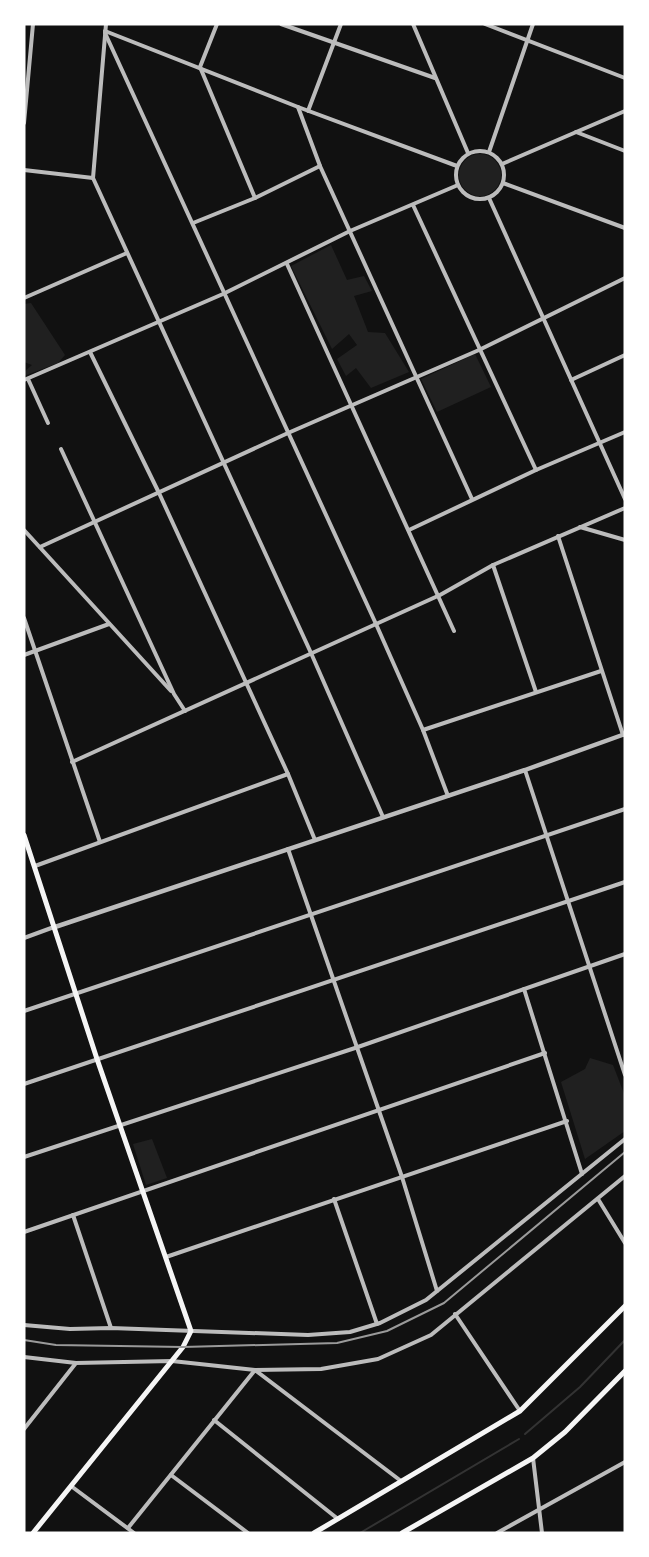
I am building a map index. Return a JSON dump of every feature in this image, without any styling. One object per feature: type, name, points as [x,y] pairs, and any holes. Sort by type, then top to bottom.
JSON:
[{"type":"main road","points":[[24,835],[119,1125],[191,1331],[183,1347],[33,1533]]},
{"type":"main road","points":[[314,1533],[520,1411],[625,1306]]},
{"type":"main road","points":[[402,1533],[533,1458],[565,1432],[625,1371]]},
{"type":"street","points":[[24,123],[33,24]]},
{"type":"street","points":[[106,24],[93,178],[311,653],[383,818]]},
{"type":"street","points":[[217,24],[200,67],[255,198]]},
{"type":"street","points":[[282,24],[435,78]]},
{"type":"street","points":[[308,111],[341,24]]},
{"type":"street","points":[[412,24],[468,153]]},
{"type":"street","points":[[485,24],[625,78]]},
{"type":"street","points":[[489,152],[533,24]]},
{"type":"street","points":[[105,32],[457,166]]},
{"type":"street","points":[[105,32],[376,624],[423,730],[448,796]]},
{"type":"street","points":[[298,107],[320,166],[472,499]]},
{"type":"street","points":[[502,164],[625,111]]},
{"type":"street","points":[[576,131],[625,151]]},
{"type":"street","points":[[489,152],[502,164],[503,183],[498,192],[489,198],[471,198],[458,184],[457,166],[468,153],[489,152]]},
{"type":"street","points":[[193,223],[255,198],[320,166]]},
{"type":"street","points":[[24,170],[93,178]]},
{"type":"street","points":[[503,183],[625,228]]},
{"type":"street","points":[[48,423],[26,380],[223,294],[350,231],[458,184]]},
{"type":"street","points":[[489,198],[625,499]]},
{"type":"street","points":[[413,205],[536,470]]},
{"type":"street","points":[[24,298],[127,253]]},
{"type":"street","points":[[287,264],[440,595],[454,631]]},
{"type":"street","points":[[40,547],[288,433],[479,350],[625,278]]},
{"type":"street","points":[[90,352],[159,493],[288,774],[315,840]]},
{"type":"street","points":[[571,380],[625,355]]},
{"type":"street","points":[[409,530],[472,499],[625,432]]},
{"type":"street","points":[[61,449],[174,694],[185,711]]},
{"type":"street","points":[[72,762],[440,595],[493,565],[625,508]]},
{"type":"street","points":[[580,527],[625,540]]},
{"type":"street","points":[[24,530],[174,694]]},
{"type":"street","points":[[24,938],[525,770],[624,734],[558,536]]},
{"type":"street","points":[[493,565],[536,692]]},
{"type":"street","points":[[24,618],[100,842]]},
{"type":"street","points":[[24,655],[109,624]]},
{"type":"street","points":[[423,730],[602,671]]},
{"type":"street","points":[[525,770],[625,1075]]},
{"type":"street","points":[[35,866],[288,774]]},
{"type":"street","points":[[24,1011],[625,809]]},
{"type":"street","points":[[288,849],[355,1048],[402,1177],[437,1292]]},
{"type":"street","points":[[24,1084],[625,882]]},
{"type":"street","points":[[24,1157],[355,1048],[625,954]]},
{"type":"street","points":[[524,988],[582,1174]]},
{"type":"street","points":[[24,1232],[545,1053]]},
{"type":"street","points":[[165,1257],[567,1121]]},
{"type":"street","points":[[24,1325],[70,1329],[111,1328],[309,1335],[350,1332],[377,1324],[426,1300],[437,1292],[625,1139]]},
{"type":"street","points":[[24,1357],[76,1363],[172,1361],[255,1370],[321,1369],[378,1359],[431,1335],[625,1176]]},
{"type":"street","points":[[334,1199],[377,1324]]},
{"type":"street","points":[[598,1199],[625,1243]]},
{"type":"street","points":[[73,1215],[111,1328]]},
{"type":"street","points":[[455,1314],[520,1411]]},
{"type":"street","points":[[24,1429],[76,1363]]},
{"type":"street","points":[[128,1528],[255,1370]]},
{"type":"street","points":[[255,1370],[401,1481]]},
{"type":"street","points":[[214,1420],[338,1519]]},
{"type":"street","points":[[533,1458],[541,1508],[542,1533]]},
{"type":"street","points":[[496,1533],[625,1462]]},
{"type":"street","points":[[171,1474],[248,1533]]},
{"type":"street","points":[[71,1486],[134,1533]]},
{"type":"shaded area","points":[[480,154],[488,155],[495,160],[500,167],[500,183],[495,190],[488,195],[480,196],[472,195],[465,190],[460,183],[459,175],[460,167],[465,160],[472,155]]},
{"type":"shaded area","points":[[331,245],[347,280],[364,276],[372,291],[354,296],[368,332],[385,333],[409,372],[371,388],[356,368],[346,376],[337,359],[357,345],[349,334],[332,349],[291,266]]},
{"type":"shaded area","points":[[31,303],[65,355],[58,363],[24,376],[24,372],[32,365],[24,362],[24,304]]},
{"type":"shaded area","points":[[475,354],[491,387],[437,412],[421,379]]},
{"type":"shaded area","points":[[590,1058],[613,1065],[625,1096],[625,1131],[585,1159],[561,1082],[585,1069]]},
{"type":"shaded area","points":[[152,1139],[167,1178],[146,1185],[133,1144]]},
{"type":"waterway","points":[[525,1434],[580,1387],[625,1340]]},
{"type":"waterway","points":[[360,1533],[519,1439]]},
{"type":"railway","points":[[24,1340],[56,1345],[183,1347],[337,1343],[387,1331],[444,1303],[625,1152]]}]
